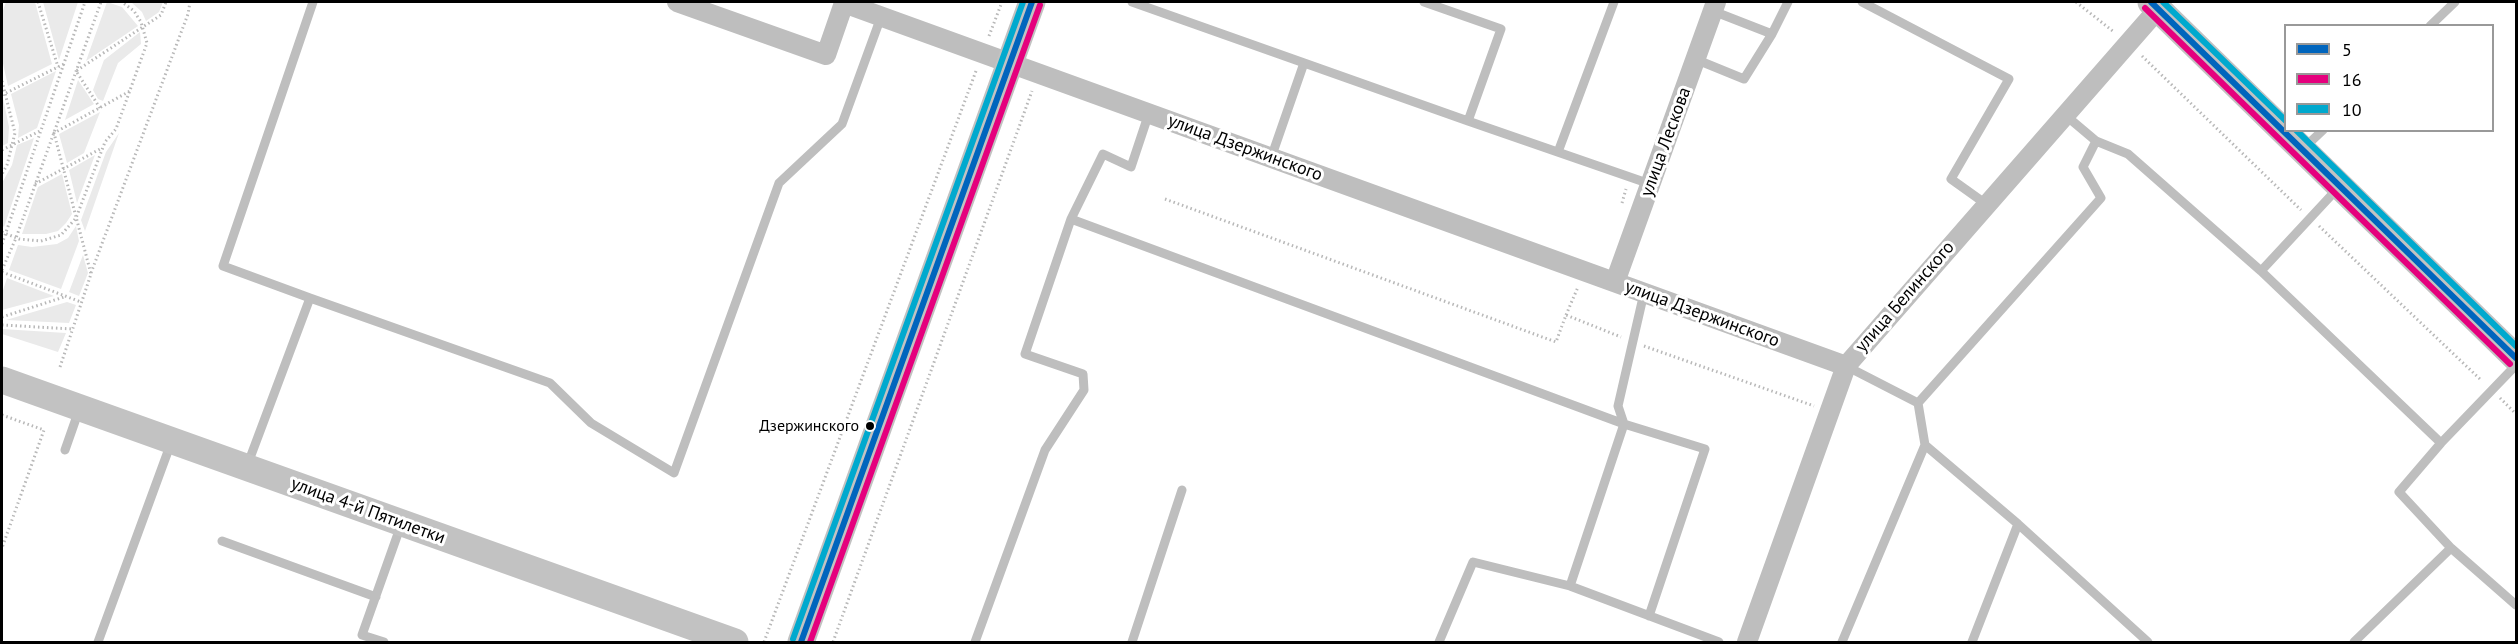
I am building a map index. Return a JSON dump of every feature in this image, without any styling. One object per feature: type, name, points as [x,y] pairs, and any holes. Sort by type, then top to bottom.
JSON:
[{"type":"main road","points":[[801,642],[1032,2]]},
{"type":"main road","points":[[2155,5],[2284,130]]},
{"type":"main road","points":[[2286,132],[2517,358]]},
{"type":"main road","name":"улица 4-й Пятилетки","points":[[2,380],[735,642]]},
{"type":"street","name":"улица Дзержинского","points":[[677,2],[826,55],[844,3],[1846,366]]},
{"type":"street","name":"улица Белинского","points":[[1747,642],[1846,366],[2128,43],[2155,5]]},
{"type":"street","name":"улица Лескова","points":[[1615,282],[1714,6]]},
{"type":"lane","points":[[313,2],[223,266],[550,383],[591,423],[674,473],[779,183],[842,124],[881,16]]},
{"type":"lane","points":[[1132,2],[1650,184]]},
{"type":"lane","points":[[1424,2],[1501,29],[1468,121]]},
{"type":"lane","points":[[1558,152],[1614,2]]},
{"type":"lane","points":[[1695,59],[1744,79],[1772,34],[1788,2]]},
{"type":"lane","points":[[1862,2],[2009,79],[1951,179],[1986,204]]},
{"type":"lane","points":[[2432,24],[2455,2]]},
{"type":"lane","points":[[1714,6],[1772,34]]},
{"type":"lane","points":[[1271,158],[1304,63]]},
{"type":"lane","points":[[975,642],[1045,450],[1084,390],[1083,374],[1025,354],[1071,219],[1103,154],[1131,166],[1149,113]]},
{"type":"lane","points":[[2064,114],[2096,141],[2128,154],[2261,271],[2440,443]]},
{"type":"lane","points":[[2304,149],[2321,132]]},
{"type":"lane","points":[[1918,403],[2101,198],[2083,166],[2096,141]]},
{"type":"lane","points":[[2261,271],[2340,185]]},
{"type":"lane","points":[[1071,219],[1624,424],[1705,449],[1649,616]]},
{"type":"lane","points":[[1570,586],[1624,424],[1618,406],[1644,293]]},
{"type":"lane","points":[[247,467],[310,298]]},
{"type":"lane","points":[[2517,365],[2440,443],[2399,492],[2451,548],[2517,605]]},
{"type":"lane","points":[[1846,366],[1918,403]]},
{"type":"lane","points":[[1842,642],[1925,446],[1918,403]]},
{"type":"lane","points":[[65,450],[80,408]]},
{"type":"lane","points":[[98,642],[172,441]]},
{"type":"lane","points":[[1925,446],[2018,524],[2148,642]]},
{"type":"lane","points":[[1132,642],[1182,490]]},
{"type":"lane","points":[[384,642],[362,635],[401,523]]},
{"type":"lane","points":[[1972,642],[2018,524]]},
{"type":"lane","points":[[222,541],[376,597]]},
{"type":"lane","points":[[2354,642],[2451,548]]},
{"type":"lane","points":[[1439,642],[1473,562],[1570,586],[1719,642]]},
{"type":"lane","points":[[2132,642],[2136,633]]},
{"type":"path","points":[[38,2],[58,68]]},
{"type":"path","points":[[2,244],[85,2]]},
{"type":"path","points":[[81,302],[2,271],[101,2]]},
{"type":"path","points":[[2,232],[16,238],[41,241],[60,235],[76,218],[104,147],[116,129],[147,43],[134,11],[122,2]]},
{"type":"path","points":[[76,71],[161,15],[166,2]]},
{"type":"path","points":[[60,367],[91,274],[188,14],[189,2]]},
{"type":"path","points":[[764,642],[1002,2]]},
{"type":"path","points":[[2076,2],[2128,43],[2517,414]]},
{"type":"path","points":[[3,94],[64,64]]},
{"type":"path","points":[[76,71],[100,108]]},
{"type":"path","points":[[833,642],[1039,74]]},
{"type":"path","points":[[2,81],[3,94],[13,118],[15,133],[7,165],[2,174]]},
{"type":"path","points":[[54,133],[130,91]]},
{"type":"path","points":[[2,150],[42,130]]},
{"type":"path","points":[[54,133],[91,274]]},
{"type":"path","points":[[35,184],[104,147]]},
{"type":"path","points":[[1165,199],[1556,342],[1581,279]]},
{"type":"path","points":[[2,317],[66,296]]},
{"type":"path","points":[[1566,315],[1633,342],[1829,411]]},
{"type":"path","points":[[2,325],[72,329]]},
{"type":"path","points":[[2,415],[44,430],[2,548]]},
{"type":"shaded area","points":[[6,2],[35,2],[52,64],[8,86],[2,59],[2,13]]},
{"type":"shaded area","points":[[43,2],[78,2],[59,60]]},
{"type":"shaded area","points":[[107,2],[122,7],[138,26],[86,61]]},
{"type":"shaded area","points":[[131,2],[163,2],[159,12],[146,21],[142,12]]},
{"type":"shaded area","points":[[140,32],[141,44],[118,63],[103,101],[98,99],[93,90],[104,60]]},
{"type":"shaded area","points":[[56,71],[37,128],[18,138],[19,125],[11,94]]},
{"type":"shaded area","points":[[78,80],[94,104],[65,120]]},
{"type":"shaded area","points":[[3,98],[9,127],[8,143],[2,146]]},
{"type":"shaded area","points":[[100,112],[84,153],[67,163],[59,134]]},
{"type":"shaded area","points":[[119,133],[85,231],[81,220],[106,152]]},
{"type":"shaded area","points":[[34,138],[4,227],[2,225],[2,183],[12,165],[17,145]]},
{"type":"shaded area","points":[[95,155],[77,203],[69,170]]},
{"type":"shaded area","points":[[62,174],[72,214],[66,223],[58,231],[46,234],[22,234],[38,187]]},
{"type":"shaded area","points":[[76,226],[79,241],[61,289],[9,270],[18,245],[32,247],[57,244],[68,238]]},
{"type":"shaded area","points":[[83,255],[88,273],[79,296],[69,292]]},
{"type":"shaded area","points":[[7,278],[54,296],[2,310],[2,293]]},
{"type":"shaded area","points":[[67,302],[76,305],[69,323],[6,320]]},
{"type":"shaded area","points":[[2,329],[66,333],[58,352],[2,334]]},
{"type":"transit line","name":"10","points":[[793,639],[1023,2]]},
{"type":"transit line","name":"5","points":[[801,642],[1032,2]]},
{"type":"transit line","name":"5","points":[[2151,2],[2284,132]]},
{"type":"transit line","name":"10","points":[[2163,2],[2284,119]]},
{"type":"transit line","name":"16","points":[[810,642],[1040,5]]},
{"type":"transit line","name":"16","points":[[2145,8],[2510,364]]},
{"type":"transit line","name":"5","points":[[2284,132],[2516,358]]},
{"type":"transit line","name":"10","points":[[2298,132],[2516,346]]},
{"type":"place","name":"Дзержинского","points":[[870,426]]}]
